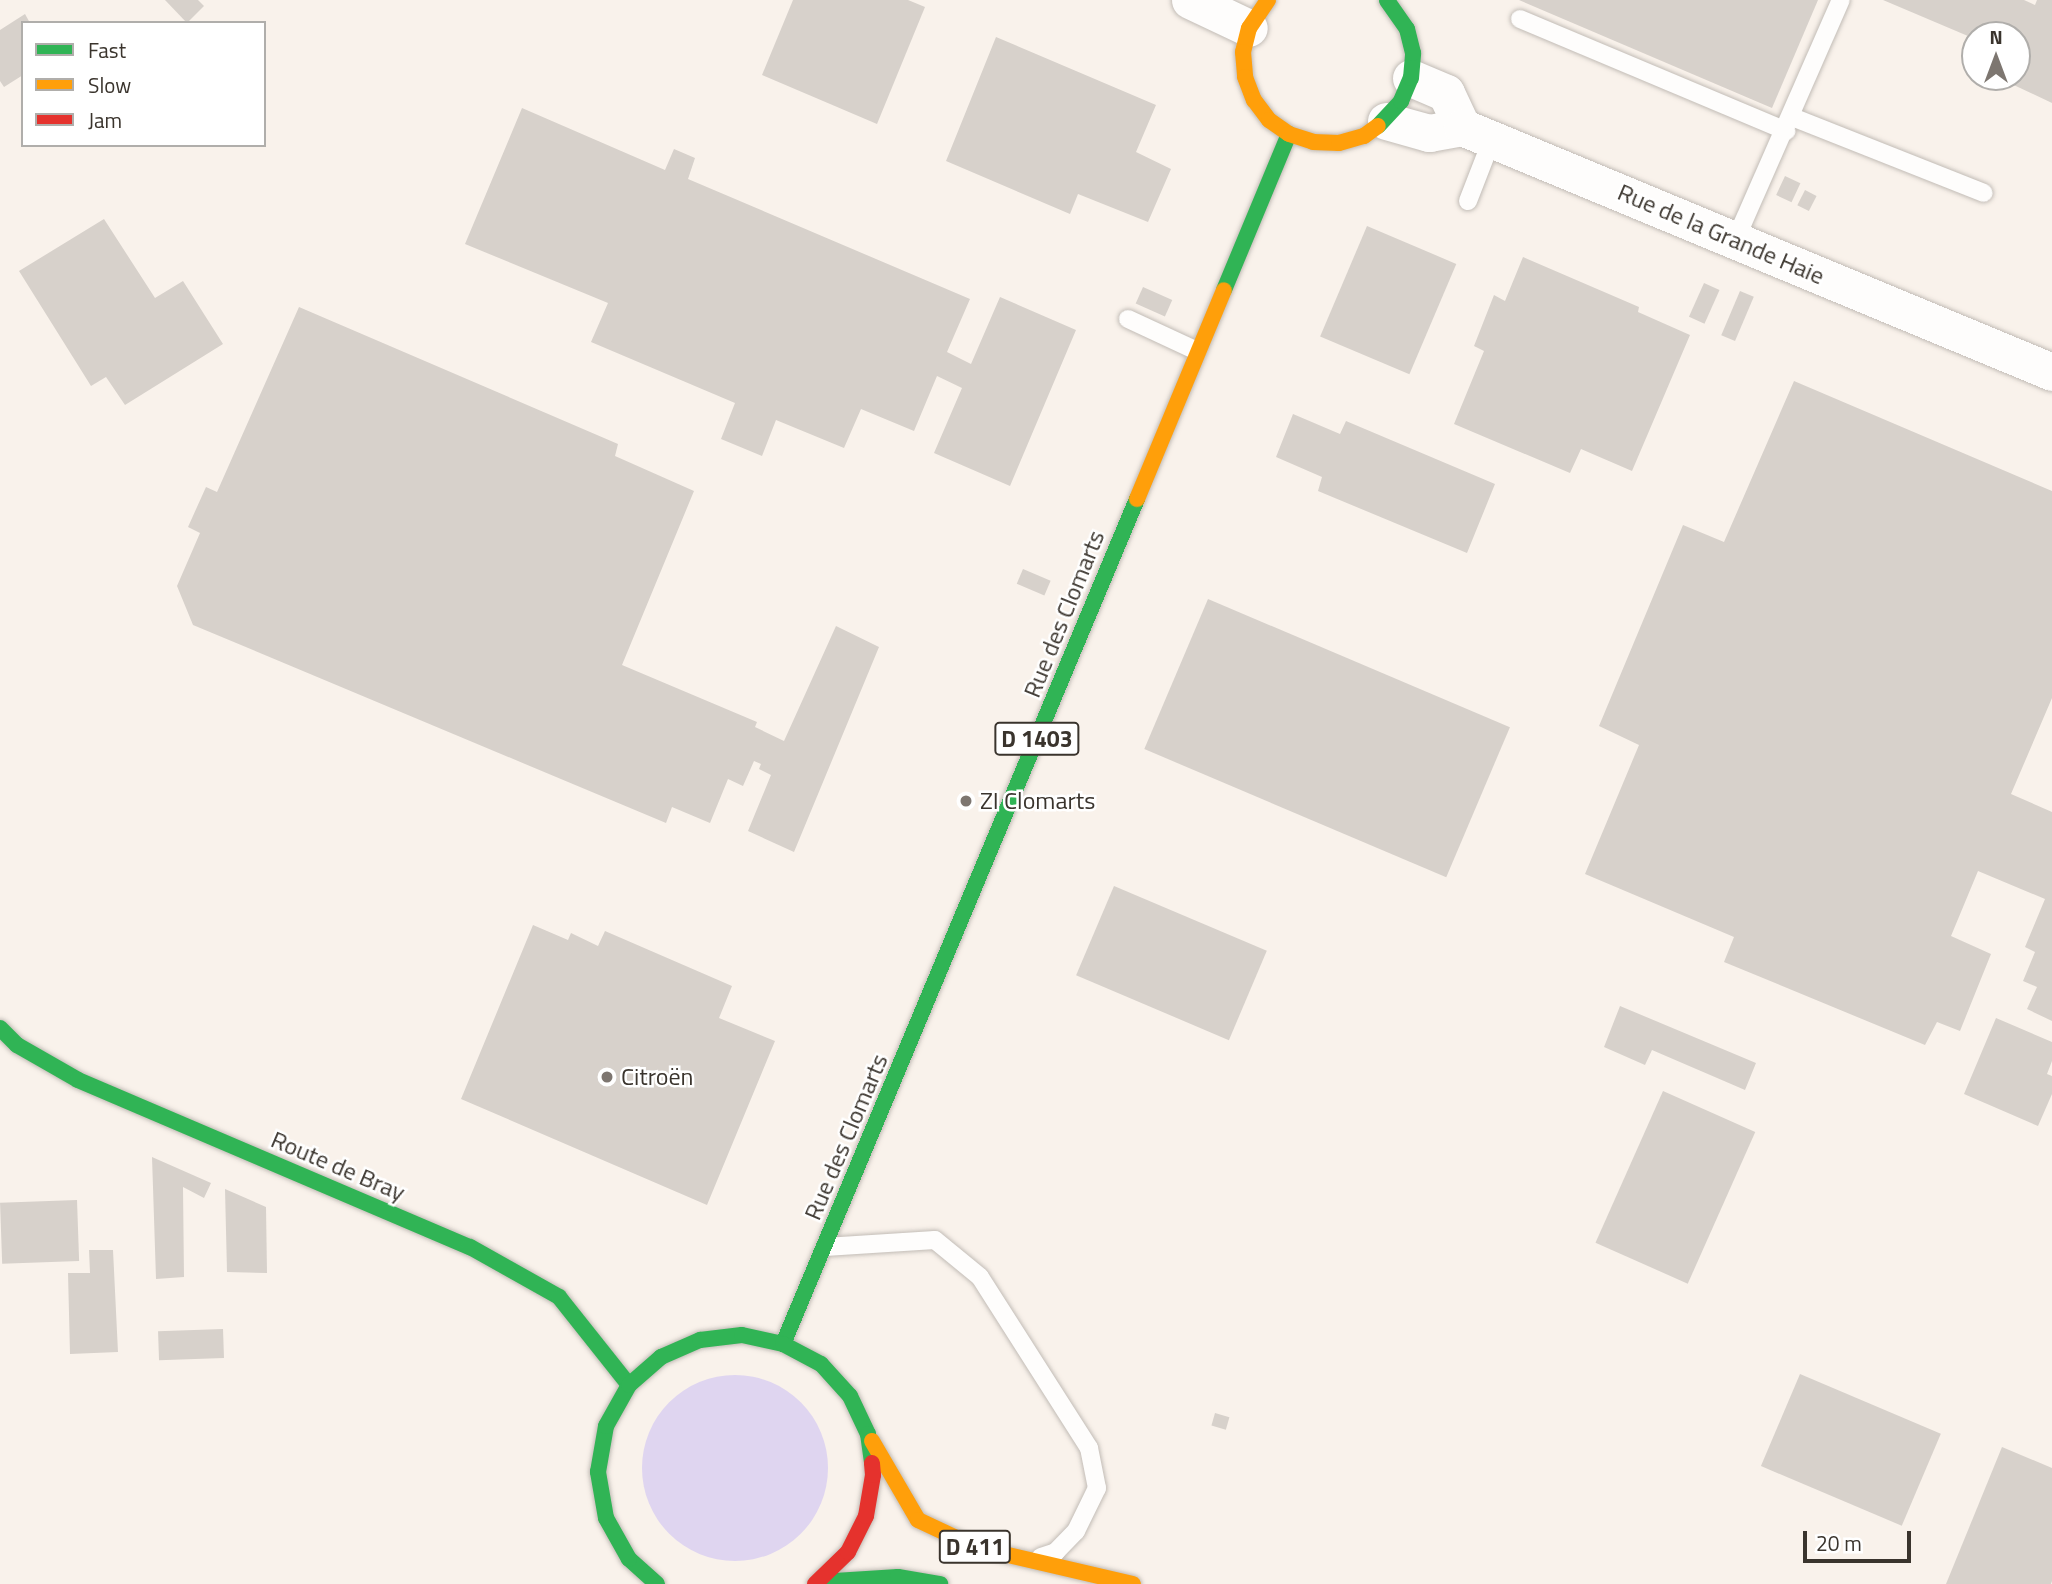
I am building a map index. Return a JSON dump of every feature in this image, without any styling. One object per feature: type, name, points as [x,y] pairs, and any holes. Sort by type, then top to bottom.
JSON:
[{"type":"main road","points":[[1259,14],[1244,52],[1245,77],[1254,100],[1269,120],[1289,134],[1313,142],[1339,143],[1364,136],[1386,121],[1401,101],[1410,78],[1413,53],[1407,29],[1387,0]]},
{"type":"main road","name":"Rue des Clomarts","points":[[783,1344],[1289,134]]},
{"type":"main road","name":"Route de Bray","points":[[0,1028],[17,1045],[78,1080],[470,1247],[559,1297],[629,1385]]},
{"type":"main road","points":[[657,1584],[629,1559],[606,1518],[598,1472],[606,1426],[629,1385],[661,1357],[700,1340],[742,1335],[783,1344],[821,1364],[850,1396],[868,1434],[873,1475],[866,1516],[848,1552],[817,1583]]},
{"type":"main road","name":"D 411","points":[[868,1434],[918,1520],[978,1548],[1027,1562],[1133,1584]]},
{"type":"main road","points":[[629,1559],[632,1584]]},
{"type":"main road","name":"D 411","points":[[817,1583],[898,1577],[940,1584]]},
{"type":"street","points":[[1190,0],[1259,14]]},
{"type":"street","points":[[1410,78],[1446,93],[1477,133]]},
{"type":"street","points":[[1386,121],[1429,133],[1477,133]]},
{"type":"street","name":"Rue de la Grande Haie","points":[[1477,133],[2052,372]]},
{"type":"lane","points":[[1735,240],[1789,124],[1840,0]]},
{"type":"lane","points":[[1520,19],[1789,124],[1984,194]]},
{"type":"lane","points":[[1468,201],[1477,133]]},
{"type":"lane","points":[[1128,319],[1197,351]]},
{"type":"lane","points":[[825,1247],[935,1240],[980,1277],[1089,1448],[1097,1488],[1076,1531],[1056,1552],[1027,1562]]},
{"type":"shaded area","points":[[735,1375],[771,1382],[801,1402],[821,1432],[828,1468],[821,1504],[801,1534],[771,1554],[735,1561],[699,1554],[669,1534],[649,1504],[642,1468],[649,1432],[669,1402],[699,1382]]},
{"type":"building","points":[[165,0],[198,0],[204,6],[189,21],[185,21]]},
{"type":"building","points":[[793,0],[908,0],[925,7],[877,124],[762,75]]},
{"type":"building","points":[[1519,0],[1818,0],[1772,108]]},
{"type":"building","points":[[1883,0],[2024,0],[2035,5],[2037,0],[2052,0],[2052,103],[2026,91],[2031,91],[2031,21],[1961,21],[1961,33]]},
{"type":"building","points":[[25,14],[29,21],[21,21],[21,76],[4,87],[0,81],[0,30]]},
{"type":"building","points":[[996,37],[1156,105],[1136,152],[1171,169],[1148,222],[1078,194],[1070,214],[946,161]]},
{"type":"building","points":[[522,108],[665,170],[674,149],[695,158],[688,179],[970,299],[947,352],[971,364],[1000,297],[1076,330],[1010,486],[934,453],[962,388],[937,376],[914,431],[861,409],[844,448],[776,420],[762,456],[721,439],[735,403],[591,342],[608,303],[465,244]]},
{"type":"building","points":[[1785,176],[1800,183],[1792,202],[1776,195]]},
{"type":"building","points":[[1805,190],[1817,196],[1809,211],[1797,205]]},
{"type":"building","points":[[104,219],[155,298],[183,281],[223,344],[125,405],[106,377],[91,386],[19,271]]},
{"type":"building","points":[[1367,226],[1456,264],[1409,374],[1320,336]]},
{"type":"building","points":[[1523,257],[1639,307],[1638,312],[1690,335],[1632,471],[1581,449],[1570,473],[1454,424],[1484,351],[1474,346],[1494,295],[1505,301]]},
{"type":"building","points":[[1704,283],[1720,290],[1704,324],[1689,317]]},
{"type":"building","points":[[1143,287],[1172,300],[1165,316],[1136,303]]},
{"type":"building","points":[[1740,291],[1754,297],[1735,341],[1721,335]]},
{"type":"building","points":[[299,307],[618,444],[615,456],[694,491],[622,665],[757,722],[755,727],[784,741],[836,626],[879,647],[794,852],[748,831],[771,775],[759,769],[761,764],[754,761],[743,786],[728,779],[710,823],[672,807],[666,823],[193,625],[177,586],[200,533],[188,527],[206,487],[217,492]]},
{"type":"building","points":[[1794,381],[2052,491],[2052,698],[2011,794],[2052,812],[2052,1021],[2027,1009],[2037,987],[2023,981],[2035,952],[2025,947],[2045,899],[1978,871],[1951,936],[1991,954],[1960,1031],[1937,1022],[1925,1045],[1724,962],[1734,937],[1585,874],[1639,745],[1599,726],[1683,525],[1724,542]]},
{"type":"building","points":[[1293,414],[1340,434],[1346,421],[1495,484],[1467,553],[1318,491],[1322,477],[1276,457]]},
{"type":"building","points":[[1023,569],[1051,581],[1044,595],[1017,584]]},
{"type":"building","points":[[1208,599],[1510,727],[1446,877],[1144,749]]},
{"type":"building","points":[[1114,886],[1267,951],[1229,1040],[1076,975]]},
{"type":"building","points":[[533,925],[568,940],[571,933],[598,946],[605,931],[732,986],[719,1018],[775,1041],[707,1205],[461,1099]]},
{"type":"building","points":[[1620,1006],[1756,1063],[1745,1090],[1652,1050],[1645,1065],[1604,1047]]},
{"type":"building","points":[[1996,1018],[2052,1042],[2052,1061],[2047,1074],[2052,1076],[2052,1094],[2038,1126],[1964,1094]]},
{"type":"building","points":[[1663,1091],[1755,1132],[1688,1284],[1595,1243]]},
{"type":"building","points":[[152,1157],[211,1183],[204,1198],[183,1187],[184,1277],[156,1279]]},
{"type":"building","points":[[225,1189],[266,1207],[267,1273],[227,1272]]},
{"type":"building","points":[[77,1200],[79,1261],[2,1264],[0,1203]]},
{"type":"building","points":[[89,1250],[113,1250],[118,1352],[70,1354],[68,1273],[90,1273]]},
{"type":"building","points":[[223,1329],[224,1358],[159,1360],[158,1331]]},
{"type":"building","points":[[1800,1374],[1941,1434],[1902,1526],[1761,1466]]},
{"type":"building","points":[[1215,1413],[1229,1417],[1226,1430],[1211,1425]]},
{"type":"building","points":[[2002,1447],[2052,1468],[2051,1584],[1946,1584]]},
{"type":"traffic: fast","points":[[1378,126],[1401,101],[1411,78],[1413,53],[1407,29],[1387,0]]},
{"type":"traffic: fast","points":[[1224,290],[1289,134]]},
{"type":"traffic: fast","points":[[783,1344],[1137,499]]},
{"type":"traffic: fast","points":[[0,1028],[17,1045],[78,1080],[470,1247],[559,1297],[629,1385]]},
{"type":"traffic: fast","points":[[657,1584],[629,1559],[606,1518],[598,1472],[606,1426],[629,1385],[661,1357],[700,1340],[742,1335],[783,1344],[821,1364],[850,1396],[868,1434],[872,1463]]},
{"type":"traffic: fast","points":[[819,1582],[898,1577],[940,1584]]},
{"type":"traffic: slow","points":[[1268,0],[1249,28],[1243,52],[1245,77],[1254,100],[1269,120],[1289,134],[1313,142],[1339,143],[1364,136],[1378,126]]},
{"type":"traffic: slow","points":[[1137,499],[1224,290]]},
{"type":"traffic: slow","points":[[872,1441],[918,1520],[978,1548],[1133,1584]]},
{"type":"traffic: jam","points":[[815,1584],[848,1552],[866,1516],[873,1475],[872,1463]]},
{"type":"place","name":"ZI Clomarts","points":[[966,801]]},
{"type":"place","name":"Citroën","points":[[607,1077]]}]
